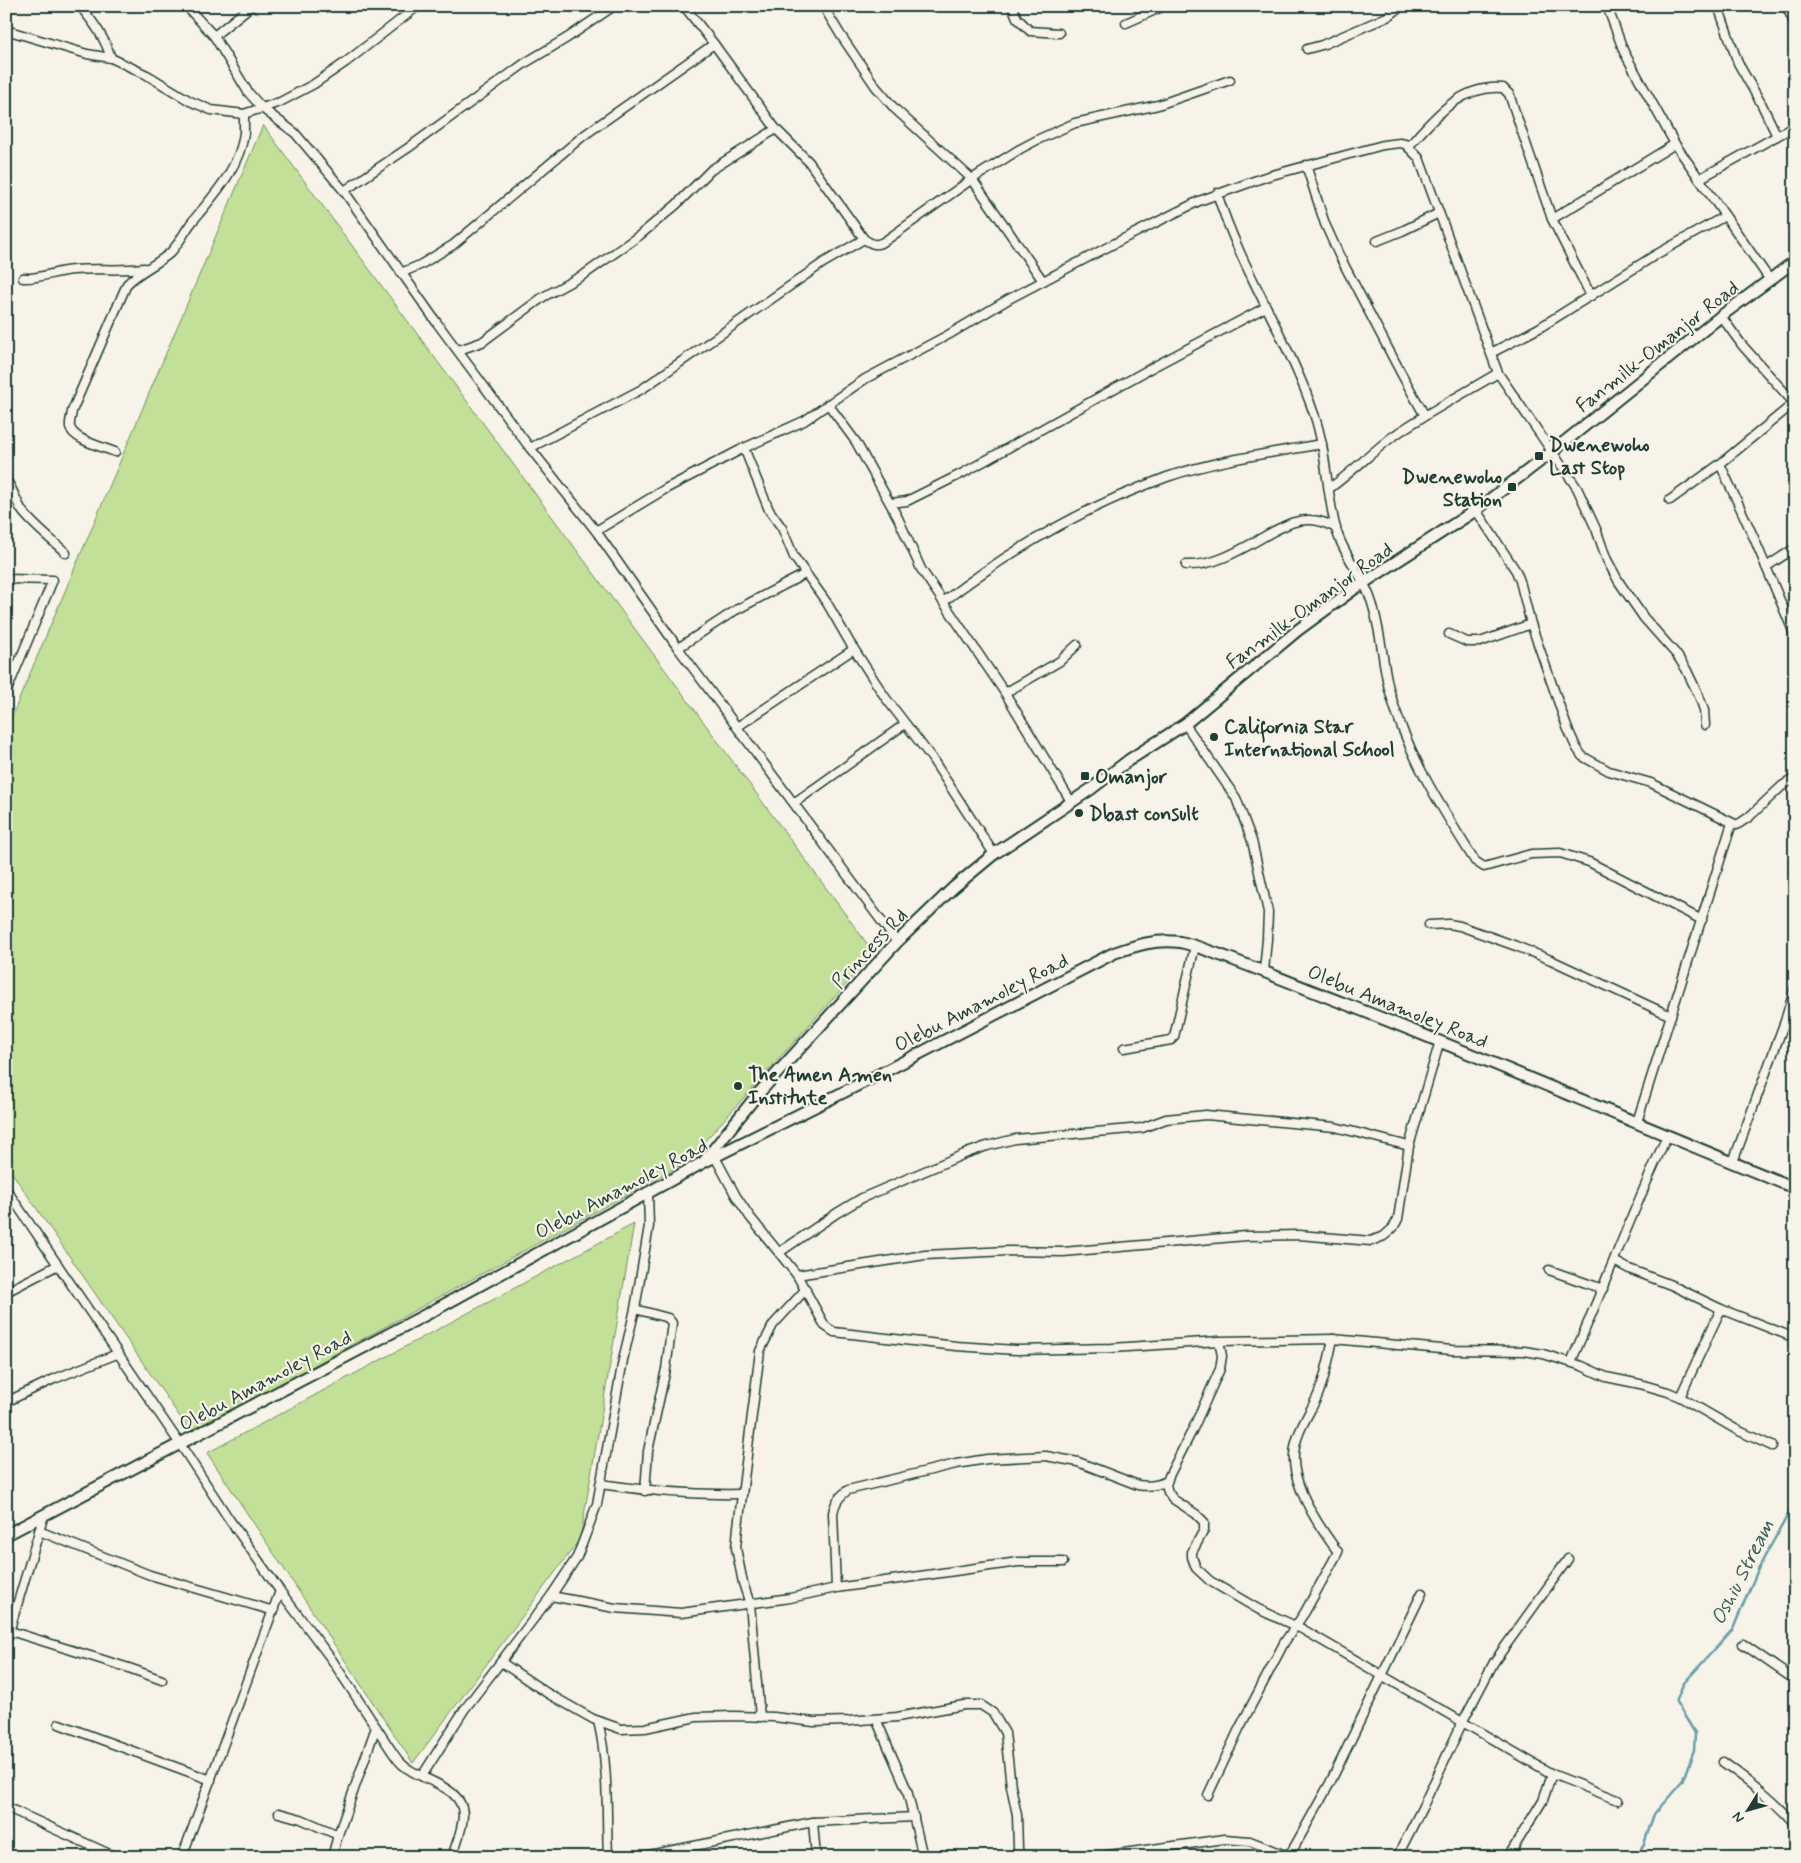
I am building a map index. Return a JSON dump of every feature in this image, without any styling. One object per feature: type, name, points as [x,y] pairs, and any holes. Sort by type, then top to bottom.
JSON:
[{"type":"street","points":[[80,6],[100,30],[111,58]]},
{"type":"street","points":[[186,6],[214,36],[238,78],[262,108],[295,134],[344,191],[401,273],[530,448],[596,531],[678,648],[897,942]]},
{"type":"street","points":[[214,36],[251,6]]},
{"type":"street","points":[[6,30],[87,54],[111,58],[147,75],[190,101],[211,110],[244,114],[298,93],[314,84],[346,62],[418,6]]},
{"type":"street","points":[[344,191],[408,148],[525,63],[567,38],[614,6]]},
{"type":"street","points":[[684,6],[776,129],[809,162],[864,239],[872,245],[878,245],[904,229],[972,179],[1020,149],[1075,123],[1158,105],[1230,80]]},
{"type":"street","points":[[823,6],[844,41],[876,87],[895,109],[972,179],[1043,281]]},
{"type":"street","points":[[1012,6],[1017,18],[1030,31],[1059,32]]},
{"type":"street","points":[[1126,23],[1164,6]]},
{"type":"street","points":[[1307,48],[1322,45],[1387,17],[1402,6]]},
{"type":"street","points":[[1608,6],[1624,52],[1675,144],[1770,280]]},
{"type":"street","points":[[1718,6],[1725,31],[1738,63],[1778,136]]},
{"type":"street","points":[[1786,6],[1795,24]]},
{"type":"street","points":[[401,273],[429,260],[452,245],[583,136],[714,44]]},
{"type":"street","points":[[1408,146],[1453,101],[1467,94],[1494,87],[1503,88],[1508,94],[1552,218],[1591,296]]},
{"type":"street","points":[[115,452],[74,434],[70,427],[72,411],[127,284],[136,275],[169,253],[182,241],[191,223],[208,204],[229,173],[244,133],[244,114]]},
{"type":"street","points":[[1699,179],[1795,126]]},
{"type":"street","points":[[459,350],[482,342],[543,298],[585,274],[640,235],[676,205],[711,170],[776,129]]},
{"type":"street","points":[[596,531],[667,488],[744,448],[804,421],[865,379],[1043,281],[1179,210],[1217,193],[1306,165],[1383,145],[1400,143],[1408,146],[1419,158],[1498,373],[1576,488],[1596,528],[1607,560],[1619,582],[1644,618],[1676,654],[1686,669],[1700,696],[1704,710],[1705,725]]},
{"type":"street","points":[[1552,218],[1675,144]]},
{"type":"street","points":[[1306,165],[1326,224],[1339,255],[1412,394],[1426,416]]},
{"type":"street","points":[[1217,193],[1227,222],[1291,356],[1314,415],[1322,444],[1336,528],[1340,542],[1364,582],[1375,614],[1389,687],[1407,743],[1435,796],[1475,861],[1484,867],[1531,854],[1560,853],[1596,865],[1702,920]]},
{"type":"street","points":[[1377,241],[1439,213]]},
{"type":"street","points":[[1491,353],[1531,333],[1657,254],[1725,216]]},
{"type":"street","points":[[530,448],[642,389],[823,263],[864,239]]},
{"type":"street","name":"Fanmilk-Omanjor Road","points":[[1186,724],[1226,688],[1298,630],[1364,582],[1476,510],[1552,452],[1721,316],[1795,262]]},
{"type":"street","points":[[23,278],[72,270],[148,268]]},
{"type":"street","points":[[891,503],[913,499],[963,473],[1153,367],[1266,307]]},
{"type":"street","points":[[1670,500],[1720,464],[1794,404],[1748,352],[1721,316]]},
{"type":"street","points":[[1330,488],[1392,437],[1443,404],[1475,388],[1498,373]]},
{"type":"street","points":[[828,404],[856,442],[891,503],[921,569],[1005,693],[1072,802]]},
{"type":"street","points":[[943,602],[984,571],[1098,505],[1167,477],[1206,466],[1322,444]]},
{"type":"street","points":[[744,448],[769,510],[782,528],[794,557],[827,603],[854,649],[905,724],[931,757],[994,854]]},
{"type":"street","points":[[1720,464],[1795,636]]},
{"type":"street","points":[[6,480],[13,490],[21,509],[28,518],[66,553]]},
{"type":"street","points":[[1476,510],[1516,571],[1531,624],[1567,727],[1582,756],[1609,771],[1651,783],[1737,824],[1742,822],[1782,786],[1795,778]]},
{"type":"street","points":[[1186,565],[1200,566],[1224,557],[1291,522],[1321,521],[1336,528]]},
{"type":"street","points":[[1766,567],[1795,548]]},
{"type":"street","points":[[678,648],[736,610],[805,574]]},
{"type":"street","points":[[6,579],[52,580],[6,693]]},
{"type":"street","points":[[1449,634],[1467,642],[1480,642],[1531,624]]},
{"type":"street","points":[[1005,693],[1060,662],[1077,645]]},
{"type":"street","points":[[737,727],[854,649]]},
{"type":"street","points":[[794,803],[905,724]]},
{"type":"street","points":[[1186,724],[1236,798],[1252,841],[1268,912],[1264,971]]},
{"type":"street","name":"Princess Rd","points":[[702,1163],[757,1095],[897,942],[953,888],[994,854],[1186,724]]},
{"type":"street","points":[[1637,1122],[1732,823]]},
{"type":"street","points":[[1429,925],[1460,926],[1516,946],[1551,960],[1671,1016]]},
{"type":"street","name":"Olebu Amamoley Road","points":[[6,1535],[429,1313],[702,1163],[874,1078],[1114,953],[1157,940],[1195,946],[1264,971],[1440,1041],[1795,1188]]},
{"type":"street","points":[[1124,1048],[1171,1040],[1174,1037],[1195,946]]},
{"type":"street","points":[[1733,1162],[1785,1021],[1795,987]]},
{"type":"street","points":[[797,1275],[925,1255],[1008,1251],[1062,1252],[1246,1236],[1299,1235],[1372,1241],[1384,1236],[1393,1228],[1398,1220],[1409,1146],[1440,1041]]},
{"type":"street","points":[[780,1252],[836,1213],[862,1198],[980,1148],[1015,1139],[1142,1128],[1166,1119],[1206,1115],[1335,1127],[1409,1146]]},
{"type":"street","points":[[1571,1362],[1603,1289],[1631,1216],[1667,1136]]},
{"type":"street","points":[[715,1157],[736,1196],[750,1217],[797,1275],[825,1326],[841,1334],[1016,1350],[1112,1348],[1219,1341],[1333,1339],[1452,1350],[1524,1351],[1571,1362],[1606,1377],[1640,1384],[1680,1397],[1737,1430],[1772,1446]]},
{"type":"street","points":[[6,1189],[229,1519],[332,1660],[376,1728],[403,1765],[452,1793],[461,1806],[463,1820],[452,1857]]},
{"type":"street","points":[[422,1776],[464,1710],[551,1596],[577,1557],[584,1539],[597,1504],[623,1360],[635,1309],[649,1226],[648,1192]]},
{"type":"street","points":[[1614,1261],[1629,1270],[1671,1285],[1721,1309],[1795,1338]]},
{"type":"street","points":[[6,1292],[58,1266]]},
{"type":"street","points":[[1549,1270],[1603,1289]]},
{"type":"street","points":[[760,1717],[750,1604],[743,1583],[736,1548],[760,1351],[773,1325],[806,1289]]},
{"type":"street","points":[[635,1309],[668,1318],[672,1323],[666,1369],[648,1451],[645,1491]]},
{"type":"street","points":[[1680,1397],[1721,1309]]},
{"type":"street","points":[[1208,1795],[1239,1729],[1338,1552],[1303,1496],[1297,1481],[1294,1455],[1302,1426],[1327,1372],[1333,1339]]},
{"type":"street","points":[[1219,1341],[1222,1356],[1220,1369],[1167,1482],[1168,1492],[1173,1499],[1196,1514],[1204,1522],[1204,1530],[1192,1552],[1193,1562],[1201,1573],[1231,1594],[1295,1626],[1383,1675],[1552,1774],[1618,1800]]},
{"type":"street","points":[[6,1402],[54,1379],[117,1354]]},
{"type":"street","points":[[836,1588],[834,1503],[848,1490],[956,1464],[987,1459],[1046,1456],[1078,1462],[1147,1487],[1167,1482]]},
{"type":"street","points":[[600,1484],[645,1491],[696,1495],[742,1494]]},
{"type":"street","points":[[6,1642],[44,1515]]},
{"type":"street","points":[[39,1531],[150,1575],[274,1611]]},
{"type":"street","points":[[1396,1857],[1494,1662],[1568,1559]]},
{"type":"street","points":[[551,1596],[615,1608],[681,1613],[750,1604],[836,1588],[1018,1562],[1063,1562]]},
{"type":"street","points":[[182,1857],[280,1591]]},
{"type":"street","points":[[1094,1857],[1225,1839],[1250,1841],[1283,1854],[1288,1854],[1292,1851],[1330,1783],[1422,1593]]},
{"type":"street","points":[[10,1632],[129,1668],[162,1680]]},
{"type":"street","points":[[1743,1644],[1795,1680]]},
{"type":"street","points":[[501,1662],[547,1693],[598,1721],[621,1729],[645,1728],[696,1717],[760,1717],[814,1722],[876,1719],[981,1705],[993,1713],[1005,1733],[1011,1786],[1017,1815],[1018,1849],[1021,1857]]},
{"type":"street","points":[[876,1719],[907,1790],[923,1857]]},
{"type":"street","points":[[598,1721],[604,1744],[608,1857]]},
{"type":"street","points":[[59,1724],[211,1780]]},
{"type":"street","points":[[332,1857],[338,1834],[376,1728]]},
{"type":"street","points":[[1723,1762],[1750,1781],[1795,1824]]},
{"type":"street","points":[[1508,1857],[1543,1800],[1552,1774]]},
{"type":"street","points":[[6,1806],[116,1857]]},
{"type":"street","points":[[279,1813],[301,1819],[338,1834]]},
{"type":"street","points":[[639,1857],[813,1822],[914,1816]]},
{"type":"street","points":[[813,1822],[816,1857]]},
{"type":"green space","points":[[263,125],[874,953],[686,1162],[191,1433],[6,1164],[6,730]]},
{"type":"green space","points":[[634,1224],[580,1539],[413,1763],[207,1453]]},
{"type":"waterway","name":"Oshiu Stream","points":[[1635,1857],[1644,1844],[1654,1814],[1682,1782],[1694,1750],[1695,1733],[1676,1702],[1684,1683],[1733,1629],[1759,1567],[1795,1502]]},
{"type":"place","name":"Dwenewoho Last Stop","points":[[1539,456]]},
{"type":"place","name":"Dwenewoho Station","points":[[1512,487]]},
{"type":"place","name":"California Star International School","points":[[1214,737]]},
{"type":"place","name":"Omanjor","points":[[1085,776]]},
{"type":"place","name":"Dbast consult","points":[[1079,813]]},
{"type":"place","name":"The Amen Amen Institute","points":[[738,1086]]}]
